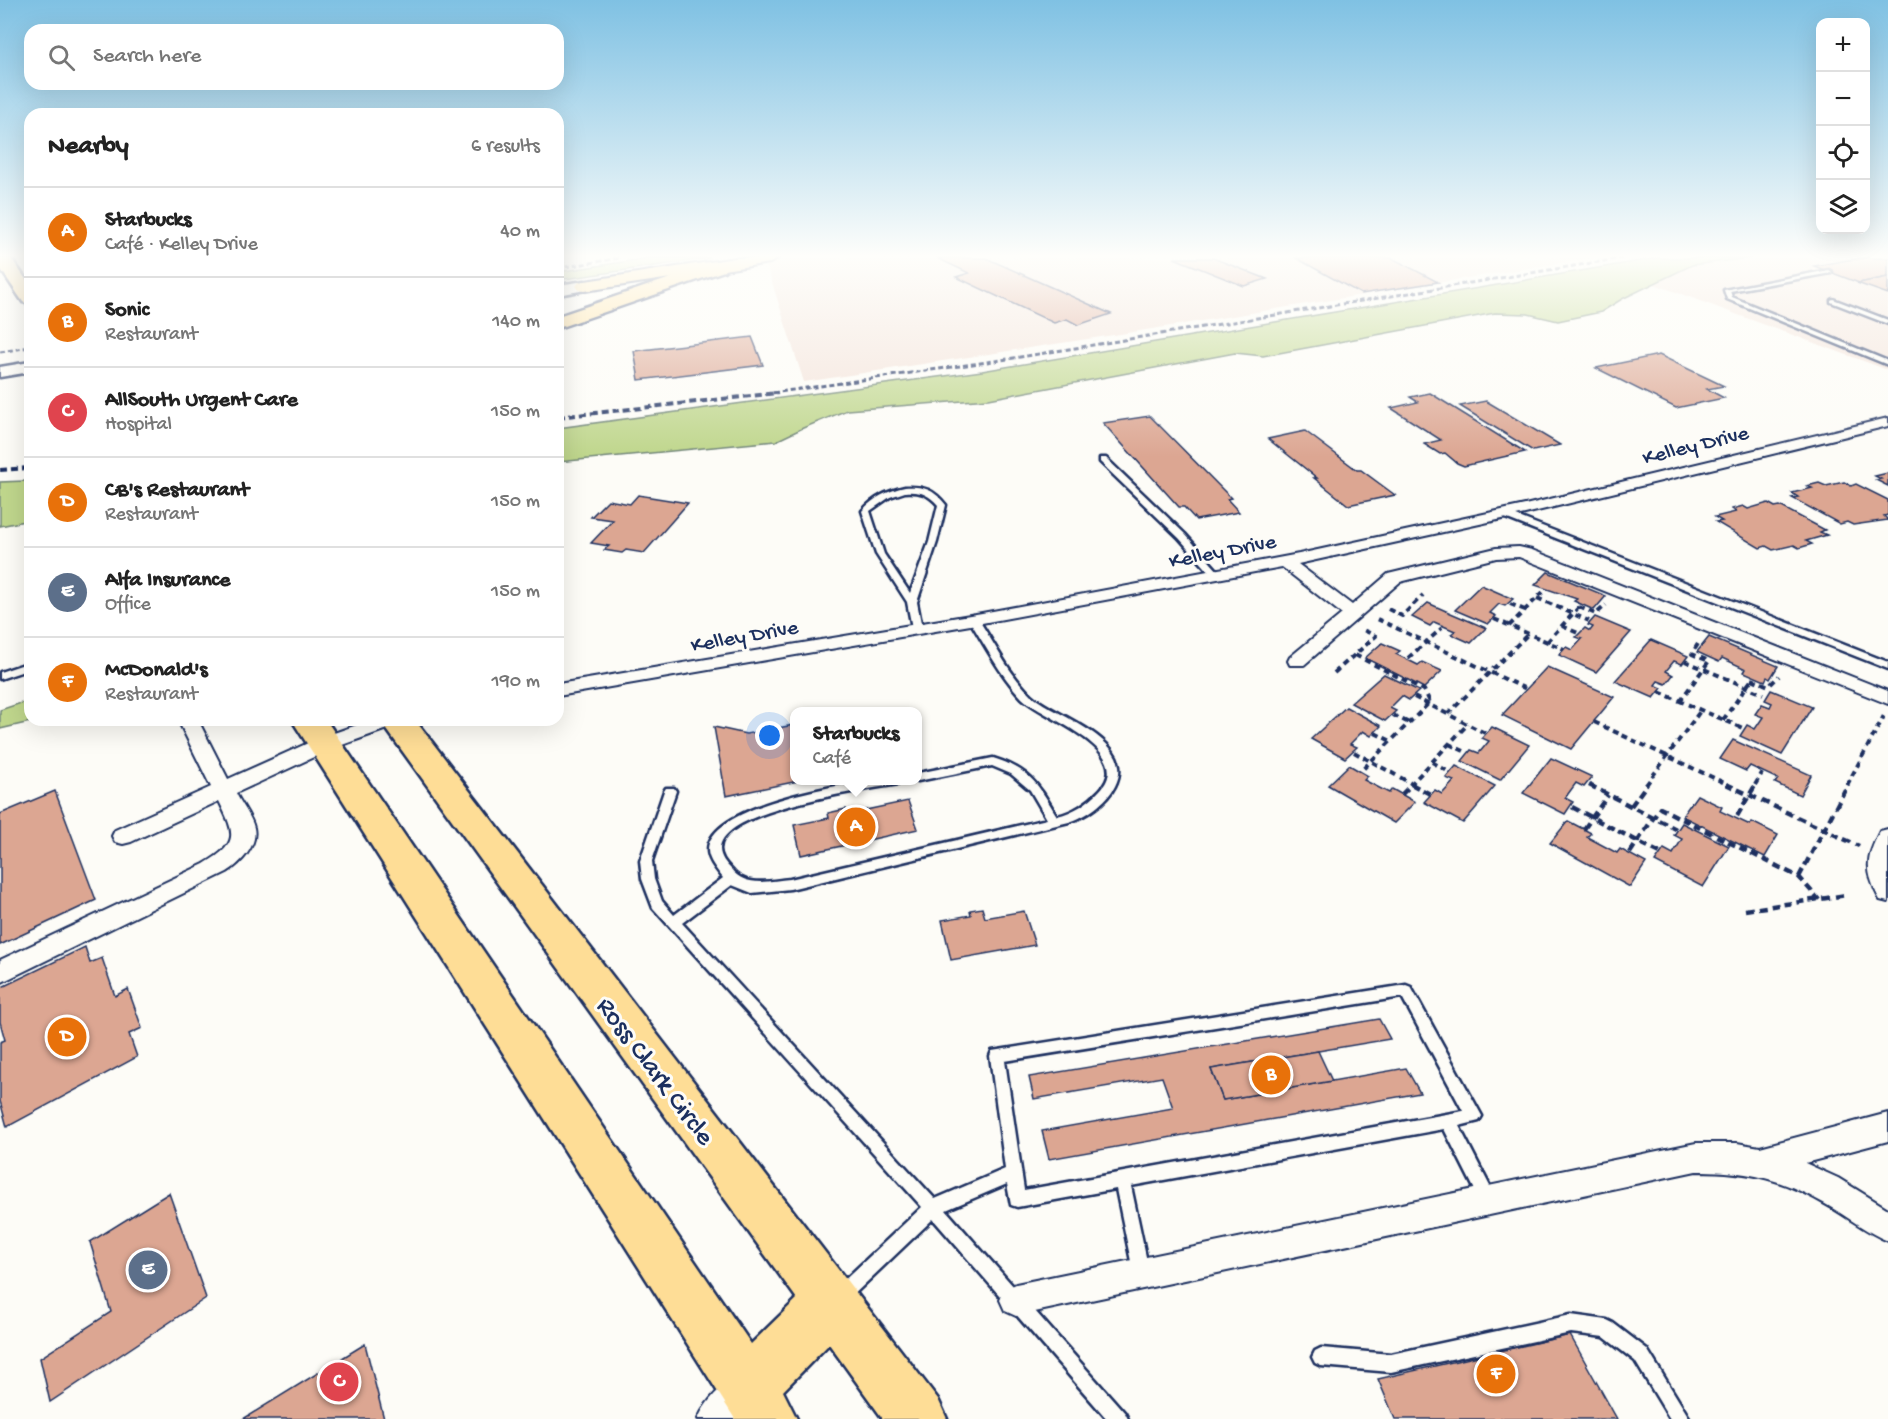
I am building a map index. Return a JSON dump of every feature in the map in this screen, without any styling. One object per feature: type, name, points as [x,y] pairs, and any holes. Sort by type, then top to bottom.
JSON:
[{"type":"highway","name":"Ross Clark Circle","points":[[400,726],[918,1419]]},
{"type":"highway","points":[[317,732],[743,1408],[831,1303]]},
{"type":"main road","points":[[0,372],[24,368]]},
{"type":"street","name":"Kelley Drive","points":[[564,689],[1284,561],[1503,514],[1888,422]]},
{"type":"street","points":[[1297,661],[1360,613],[1395,578],[1496,553],[1519,552],[1532,555],[1888,698]]},
{"type":"street","points":[[1284,561],[1360,613]]},
{"type":"street","points":[[0,972],[165,894],[227,862],[238,850],[244,838],[243,828],[191,726]]},
{"type":"street","points":[[123,836],[224,789],[317,732],[354,726]]},
{"type":"street","points":[[1884,846],[1877,862],[1882,883],[1888,892]]},
{"type":"street","points":[[1759,1161],[1888,1127]]},
{"type":"street","points":[[1016,1300],[1696,1157],[1727,1157],[1759,1161],[1792,1172],[1835,1192],[1888,1226]]},
{"type":"lane","points":[[1793,324],[1888,363]]},
{"type":"lane","points":[[1103,460],[1182,536],[1216,574]]},
{"type":"lane","points":[[912,602],[918,579],[938,528],[942,505],[932,494],[918,490],[886,495],[873,501],[866,511],[880,554],[912,602],[917,628]]},
{"type":"lane","points":[[1503,514],[1888,666]]},
{"type":"lane","points":[[872,785],[783,802],[740,818],[721,833],[714,847],[718,861],[731,879],[752,888],[790,885],[1069,818],[1106,794],[1115,776],[1114,763],[1101,746],[1082,730],[1042,708],[1024,694],[973,618]]},
{"type":"lane","points":[[0,676],[24,667]]},
{"type":"lane","points":[[922,776],[993,762],[1015,771],[1034,787],[1054,821]]},
{"type":"lane","points":[[670,791],[646,861],[648,879],[657,904],[1016,1300],[1119,1419]]},
{"type":"lane","points":[[674,922],[731,879]]},
{"type":"lane","points":[[1406,991],[1474,1116],[1448,1120],[1017,1199],[997,1056],[1406,991]]},
{"type":"lane","points":[[1448,1120],[1489,1200]]},
{"type":"lane","points":[[831,1303],[933,1208],[1012,1174]]},
{"type":"lane","points":[[1122,1180],[1141,1273]]},
{"type":"lane","points":[[1322,1357],[1391,1363],[1571,1324],[1607,1329],[1641,1355],[1681,1419]]},
{"type":"path","points":[[1509,626],[1545,590]]},
{"type":"path","points":[[1360,613],[1382,607],[1402,616],[1423,596]]},
{"type":"path","points":[[1537,598],[1589,621]]},
{"type":"path","points":[[1510,604],[1525,610]]},
{"type":"path","points":[[1547,642],[1580,606],[1596,614],[1606,604],[1616,609]]},
{"type":"path","points":[[1360,613],[1526,689]]},
{"type":"path","points":[[1334,674],[1376,636],[1358,627],[1360,613]]},
{"type":"path","points":[[1494,619],[1564,649]]},
{"type":"path","points":[[1562,626],[1578,633]]},
{"type":"path","points":[[1408,658],[1442,628]]},
{"type":"path","points":[[1448,714],[1528,633]]},
{"type":"path","points":[[1680,701],[1709,661],[1692,654],[1700,643],[1689,639]]},
{"type":"path","points":[[1355,655],[1424,690],[1430,702],[1362,771]]},
{"type":"path","points":[[1685,661],[1763,694]]},
{"type":"path","points":[[1723,720],[1752,678],[1769,686],[1778,675],[1788,680]]},
{"type":"path","points":[[1659,692],[1745,729]]},
{"type":"path","points":[[1414,697],[1485,732]]},
{"type":"path","points":[[1631,806],[1701,710]]},
{"type":"path","points":[[1798,877],[1883,718],[1873,714]]},
{"type":"path","points":[[1393,715],[1409,723]]},
{"type":"path","points":[[1594,722],[1825,830],[1884,846]]},
{"type":"path","points":[[1402,794],[1468,724]]},
{"type":"path","points":[[1376,733],[1391,741]]},
{"type":"path","points":[[1449,744],[1468,753]]},
{"type":"path","points":[[1354,752],[1430,794]]},
{"type":"path","points":[[1432,762],[1449,772]]},
{"type":"path","points":[[1737,816],[1762,773]]},
{"type":"path","points":[[1589,785],[1676,829]]},
{"type":"path","points":[[1584,829],[1608,795]]},
{"type":"path","points":[[1572,807],[1660,853]]},
{"type":"path","points":[[1630,853],[1660,808],[1798,877],[1819,900]]},
{"type":"path","points":[[1745,910],[1847,895]]},
{"type":"shaded area","points":[[785,324],[1181,324],[1127,333],[804,382]]},
{"type":"shaded area","points":[[1763,324],[1888,324],[1888,370]]},
{"type":"green space","points":[[1262,324],[1434,324],[1263,356],[1235,353],[989,399],[847,410],[776,441],[564,461],[564,427],[982,371]]},
{"type":"green space","points":[[24,481],[24,521],[0,526],[0,482]]},
{"type":"green space","points":[[24,702],[24,723],[0,729],[0,710]]},
{"type":"building","points":[[752,337],[763,365],[639,380],[634,351]]},
{"type":"building","points":[[1659,355],[1724,386],[1707,389],[1724,398],[1676,408],[1596,368]]},
{"type":"building","points":[[1430,393],[1525,452],[1464,466],[1445,453],[1440,454],[1424,444],[1441,440],[1391,408],[1418,402],[1410,397]]},
{"type":"building","points":[[1486,401],[1560,445],[1533,451],[1460,406]]},
{"type":"building","points":[[1150,416],[1231,498],[1227,499],[1239,512],[1196,520],[1184,507],[1179,507],[1103,423]]},
{"type":"building","points":[[1305,431],[1395,495],[1348,505],[1268,439]]},
{"type":"building","points":[[1888,473],[1888,486],[1876,480],[1881,479],[1875,476]]},
{"type":"building","points":[[1844,482],[1851,486],[1856,484],[1888,500],[1888,515],[1884,516],[1888,520],[1853,525],[1847,522],[1840,524],[1792,498],[1798,497],[1792,493],[1812,488],[1807,486],[1819,483],[1826,486]]},
{"type":"building","points":[[638,495],[688,503],[644,553],[604,550],[609,546],[591,543],[613,520],[591,517],[608,500],[630,504]]},
{"type":"building","points":[[1768,503],[1775,507],[1780,506],[1825,530],[1820,532],[1827,535],[1806,541],[1812,544],[1799,548],[1794,545],[1773,550],[1766,546],[1760,548],[1716,522],[1722,521],[1715,517],[1736,512],[1732,509],[1743,506],[1748,509]]},
{"type":"building","points":[[1548,572],[1606,596],[1594,610],[1574,601],[1577,599],[1535,585]]},
{"type":"building","points":[[1481,585],[1513,599],[1505,606],[1499,604],[1490,613],[1496,616],[1488,624],[1455,610]]},
{"type":"building","points":[[1428,603],[1486,628],[1471,643],[1451,634],[1455,631],[1434,622],[1430,626],[1412,617]]},
{"type":"building","points":[[1595,617],[1631,632],[1596,672],[1559,655],[1566,647],[1572,650],[1582,639],[1576,637],[1585,628],[1590,631],[1593,627],[1588,625]]},
{"type":"building","points":[[1709,637],[1778,666],[1770,679],[1767,677],[1765,681],[1744,672],[1746,669],[1722,658],[1719,662],[1697,652]]},
{"type":"building","points":[[1651,640],[1688,656],[1682,664],[1674,661],[1666,671],[1673,675],[1666,684],[1658,681],[1655,685],[1662,688],[1654,698],[1615,681]]},
{"type":"building","points":[[1382,643],[1400,651],[1396,654],[1418,665],[1422,662],[1442,671],[1424,688],[1365,658]]},
{"type":"building","points":[[1547,667],[1614,697],[1571,749],[1502,715]]},
{"type":"building","points":[[1384,674],[1419,691],[1409,700],[1402,696],[1390,708],[1396,711],[1385,721],[1351,703]]},
{"type":"building","points":[[1771,690],[1812,707],[1782,755],[1740,736],[1747,725],[1755,729],[1763,717],[1755,714],[1762,704],[1770,707],[1772,703],[1765,700]]},
{"type":"building","points":[[1346,707],[1381,726],[1371,736],[1363,731],[1350,744],[1357,747],[1345,758],[1311,739]]},
{"type":"building","points":[[790,726],[790,783],[726,796],[714,727],[746,734]]},
{"type":"building","points":[[1492,727],[1529,745],[1500,780],[1462,761],[1471,750],[1479,753],[1489,741],[1482,738]]},
{"type":"building","points":[[1733,740],[1811,775],[1800,795],[1775,783],[1778,779],[1750,766],[1746,771],[1720,759]]},
{"type":"building","points":[[1551,758],[1592,777],[1584,787],[1576,783],[1565,798],[1573,802],[1565,814],[1523,793]]},
{"type":"building","points":[[1349,765],[1368,776],[1364,780],[1389,793],[1392,789],[1415,802],[1394,823],[1328,785]]},
{"type":"building","points":[[1456,766],[1495,786],[1463,823],[1424,802],[1435,790],[1442,794],[1454,781],[1446,778]]},
{"type":"building","points":[[55,791],[96,900],[0,945],[0,814]]},
{"type":"building","points":[[1697,795],[1722,807],[1720,811],[1750,825],[1752,822],[1778,835],[1765,857],[1682,816]]},
{"type":"building","points":[[908,801],[918,829],[801,855],[794,825],[829,818],[828,813],[846,809],[847,814]]},
{"type":"building","points":[[1568,821],[1591,833],[1587,837],[1617,853],[1620,849],[1646,863],[1630,887],[1550,843]]},
{"type":"building","points":[[1682,823],[1729,846],[1703,887],[1655,862],[1664,849],[1673,854],[1682,839],[1674,835]]},
{"type":"building","points":[[982,908],[985,918],[1024,911],[1035,945],[951,960],[942,920],[971,915],[970,910]]},
{"type":"building","points":[[85,947],[90,963],[102,958],[115,996],[128,989],[142,1028],[129,1034],[137,1057],[7,1127],[0,1101],[0,1042],[5,1040],[0,1022],[0,988]]},
{"type":"building","points":[[1379,1019],[1390,1039],[1211,1069],[1223,1100],[1406,1068],[1420,1093],[1049,1159],[1042,1131],[1173,1108],[1162,1077],[1034,1099],[1029,1077]]},
{"type":"building","points":[[1318,1051],[1332,1081],[1223,1100],[1211,1069]]},
{"type":"building","points":[[169,1193],[206,1298],[50,1402],[40,1358],[111,1312],[90,1242]]},
{"type":"building","points":[[1570,1335],[1617,1419],[1395,1419],[1378,1379]]},
{"type":"building","points":[[365,1344],[384,1419],[243,1419]]},
{"type":"railway","points":[[765,394],[1008,359],[1219,324]]},
{"type":"railway","points":[[0,352],[24,348]]},
{"type":"railway","points":[[564,416],[778,393]]},
{"type":"railway","points":[[0,470],[24,468]]},
{"type":"place","name":"Starbucks","points":[[856,827]]},
{"type":"place","name":"CB's Restaurant","points":[[67,1037]]},
{"type":"place","name":"Sonic","points":[[1271,1075]]},
{"type":"place","name":"Alfa Insurance","points":[[148,1270]]},
{"type":"place","name":"McDonald's","points":[[1496,1374]]},
{"type":"place","name":"AllSouth Urgent Care","points":[[339,1382]]}]
